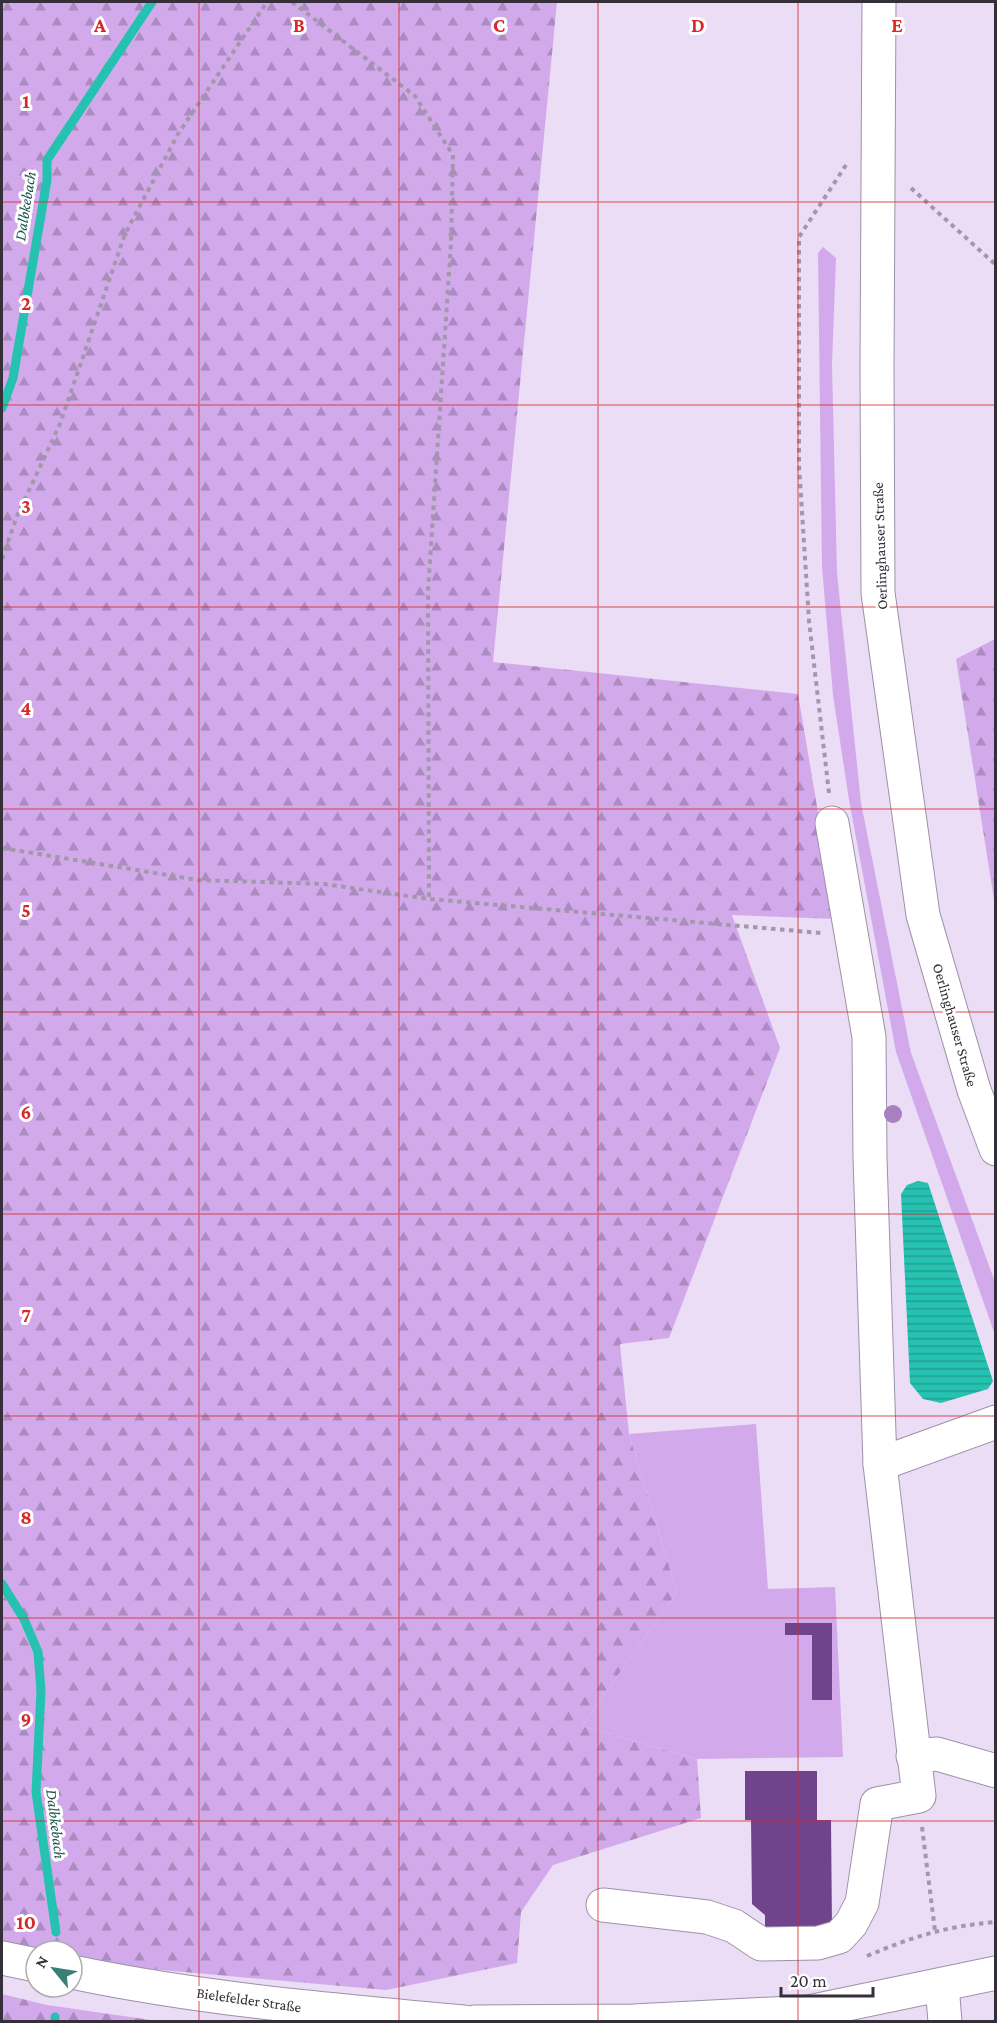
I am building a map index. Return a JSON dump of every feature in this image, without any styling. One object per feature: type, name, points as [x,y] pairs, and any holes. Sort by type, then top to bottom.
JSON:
[{"type":"main road","name":"Oerlinghauser Straße","points":[[879,2],[878,593],[923,915],[974,1090],[996,1149]]},
{"type":"main road","points":[[603,1905],[707,1917],[734,1926],[761,1944],[818,1943],[839,1937],[851,1924],[862,1903],[877,1804],[918,1796],[880,1464],[870,1158],[869,1037],[832,823]]},
{"type":"main road","points":[[880,1464],[996,1422]]},
{"type":"main road","points":[[914,1756],[937,1754],[996,1771]]},
{"type":"main road","points":[[2,1958],[24,1963]]},
{"type":"main road","points":[[475,2022],[634,2021],[809,2012],[996,1973]]},
{"type":"main road","name":"Bielefelder Straße","points":[[84,1975],[124,1983],[295,2006],[464,2022]]},
{"type":"main road","points":[[942,1985],[945,2022]]},
{"type":"path","points":[[2,559],[17,516],[60,424],[125,234],[178,134],[267,2]]},
{"type":"path","points":[[292,2],[415,96],[453,155],[451,243],[428,591],[429,899]]},
{"type":"path","points":[[880,160],[996,265]]},
{"type":"path","points":[[832,823],[809,621],[800,477],[799,237],[846,164]]},
{"type":"path","points":[[2,848],[198,880],[324,884],[429,899],[819,933]]},
{"type":"path","points":[[918,1796],[935,1930]]},
{"type":"path","points":[[906,1939],[935,1930],[996,1922]]},
{"type":"green space","points":[[2,2],[557,2],[493,662],[798,694],[836,919],[732,915],[780,1048],[669,1338],[620,1344],[629,1434],[677,1592],[582,1726],[697,1759],[701,1818],[553,1865],[521,1912],[517,1963],[386,1990],[84,1963],[84,1939],[24,1939],[24,1949],[2,1944]]},
{"type":"green space","points":[[823,247],[836,258],[832,364],[837,573],[861,803],[911,1053],[995,1282],[995,1335],[896,1052],[849,800],[833,695],[822,567],[818,253]]},
{"type":"green space","points":[[995,639],[995,906],[956,659]]},
{"type":"green space","points":[[756,1424],[768,1589],[835,1587],[843,1757],[697,1759],[582,1726],[677,1592],[629,1434]]},
{"type":"green space","points":[[2,1994],[47,2005],[158,2021],[2,2021]]},
{"type":"shaded area","points":[[918,1181],[928,1183],[993,1381],[988,1389],[941,1403],[923,1399],[910,1383],[901,1194],[907,1185]]},
{"type":"building","points":[[785,1623],[832,1623],[832,1700],[812,1700],[812,1635],[785,1635]]},
{"type":"building","points":[[745,1771],[817,1771],[817,1820],[831,1820],[832,1930],[765,1929],[765,1915],[752,1904],[751,1820],[745,1820]]},
{"type":"waterway","name":"Dalbkebach","points":[[2,408],[13,378],[47,180],[47,160],[152,2]]},
{"type":"waterway","name":"Dalbkebach","points":[[2,1584],[24,1619],[38,1652],[41,1691],[36,1792],[56,1932]]},
{"type":"waterway","name":"Dalbkebach","points":[[55,2017],[55,2022]]}]
